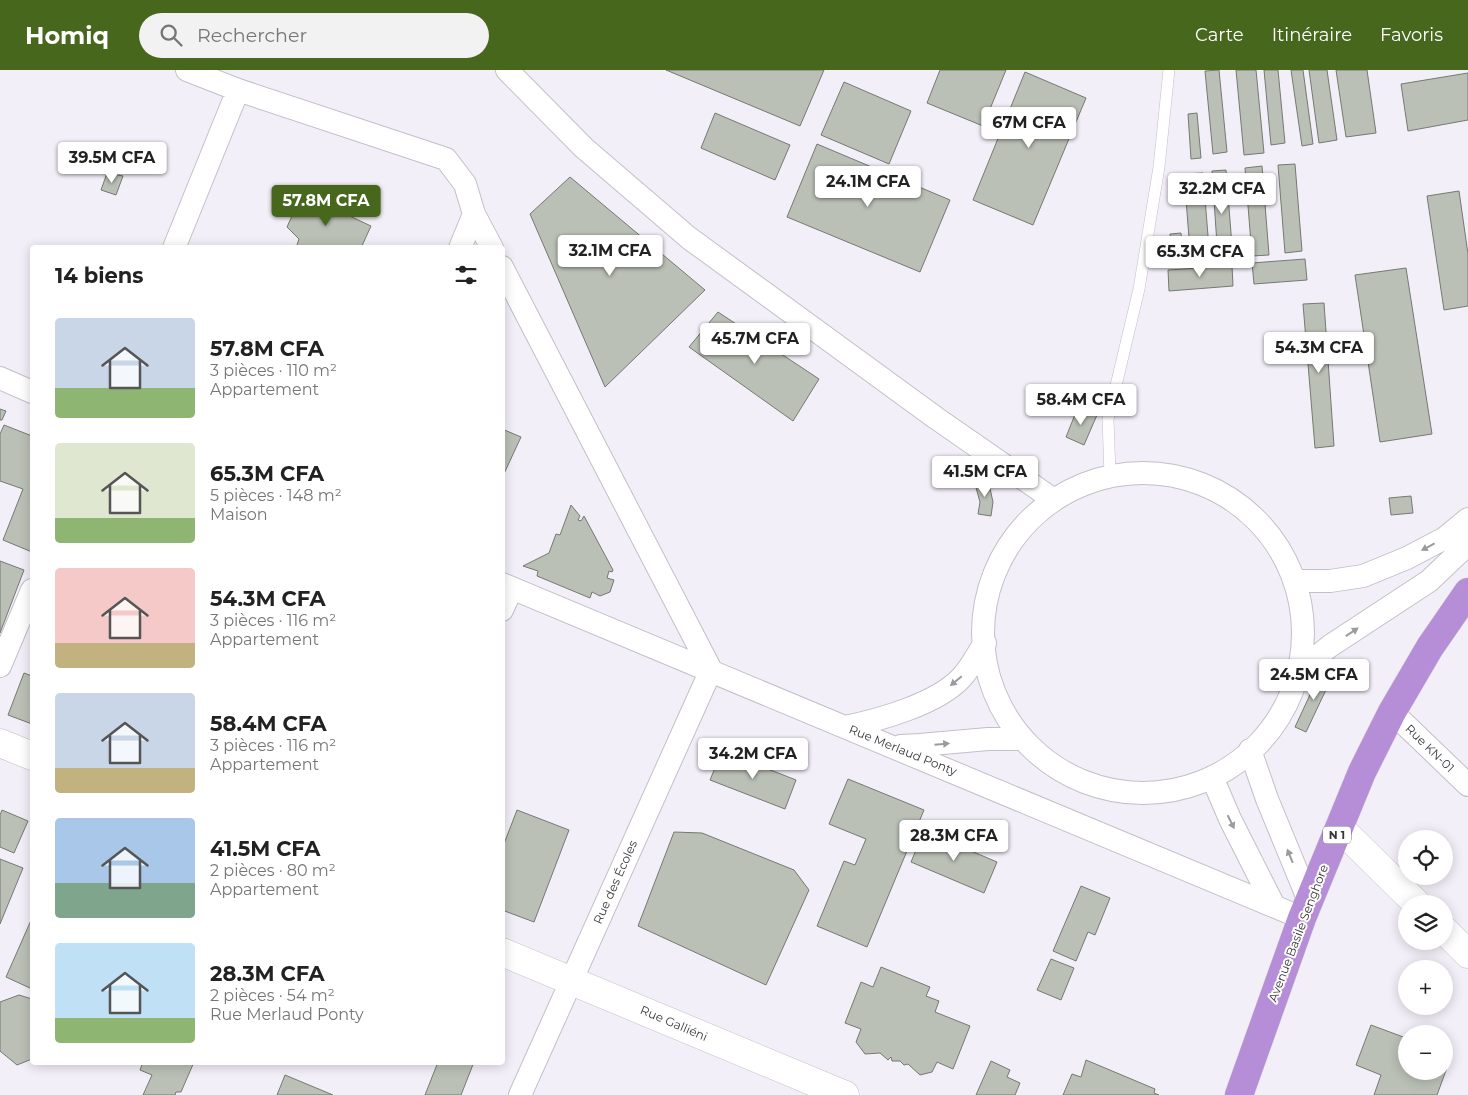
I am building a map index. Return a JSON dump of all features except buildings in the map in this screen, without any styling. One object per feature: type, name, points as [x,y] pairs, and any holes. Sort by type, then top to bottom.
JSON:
[{"type":"highway","name":"Avenue Basile Senghore","points":[[1238,1095],[1306,909],[1362,772],[1392,712],[1430,647],[1468,592]]},
{"type":"street","points":[[187,70],[238,90],[446,159],[465,184],[474,214],[490,245]]},
{"type":"street","points":[[507,70],[584,148],[689,238],[936,418],[1054,500]]},
{"type":"street","points":[[175,245],[238,90]]},
{"type":"street","points":[[461,245],[474,214]]},
{"type":"street","points":[[505,273],[711,670]]},
{"type":"street","points":[[0,378],[30,391]]},
{"type":"street","points":[[1140,472],[1183,477],[1210,487],[1244,508],[1276,543],[1295,581],[1303,625],[1299,671],[1274,726],[1235,765],[1195,786],[1140,795],[1087,785],[1046,763],[1021,739],[1000,707],[986,672],[983,616],[996,570],[1023,527],[1054,500],[1082,484],[1110,475],[1140,472]]},
{"type":"street","points":[[1295,581],[1330,582],[1363,576],[1406,558],[1445,538],[1468,519]]},
{"type":"street","points":[[1299,671],[1330,646],[1429,581],[1468,544]]},
{"type":"street","name":"Rue Merlaud Ponty","points":[[507,586],[1274,906],[1306,909]]},
{"type":"street","points":[[0,666],[30,595]]},
{"type":"street","points":[[845,727],[873,722],[936,697],[961,678],[985,642]]},
{"type":"street","name":"Rue des Écoles","points":[[520,1095],[570,980],[711,670]]},
{"type":"street","name":"Rue KN-01","points":[[1392,712],[1468,784]]},
{"type":"street","points":[[893,746],[920,746],[988,739],[1021,739]]},
{"type":"street","points":[[0,742],[30,755]]},
{"type":"street","points":[[1250,750],[1306,909]]},
{"type":"street","points":[[1212,777],[1230,819],[1274,906]]},
{"type":"street","points":[[1340,828],[1408,895]]},
{"type":"street","points":[[1453,939],[1468,954]]},
{"type":"street","name":"Rue Galliéni","points":[[505,953],[845,1095]]},
{"type":"lane","points":[[1110,475],[1108,420],[1139,289],[1159,168],[1169,70]]}]
